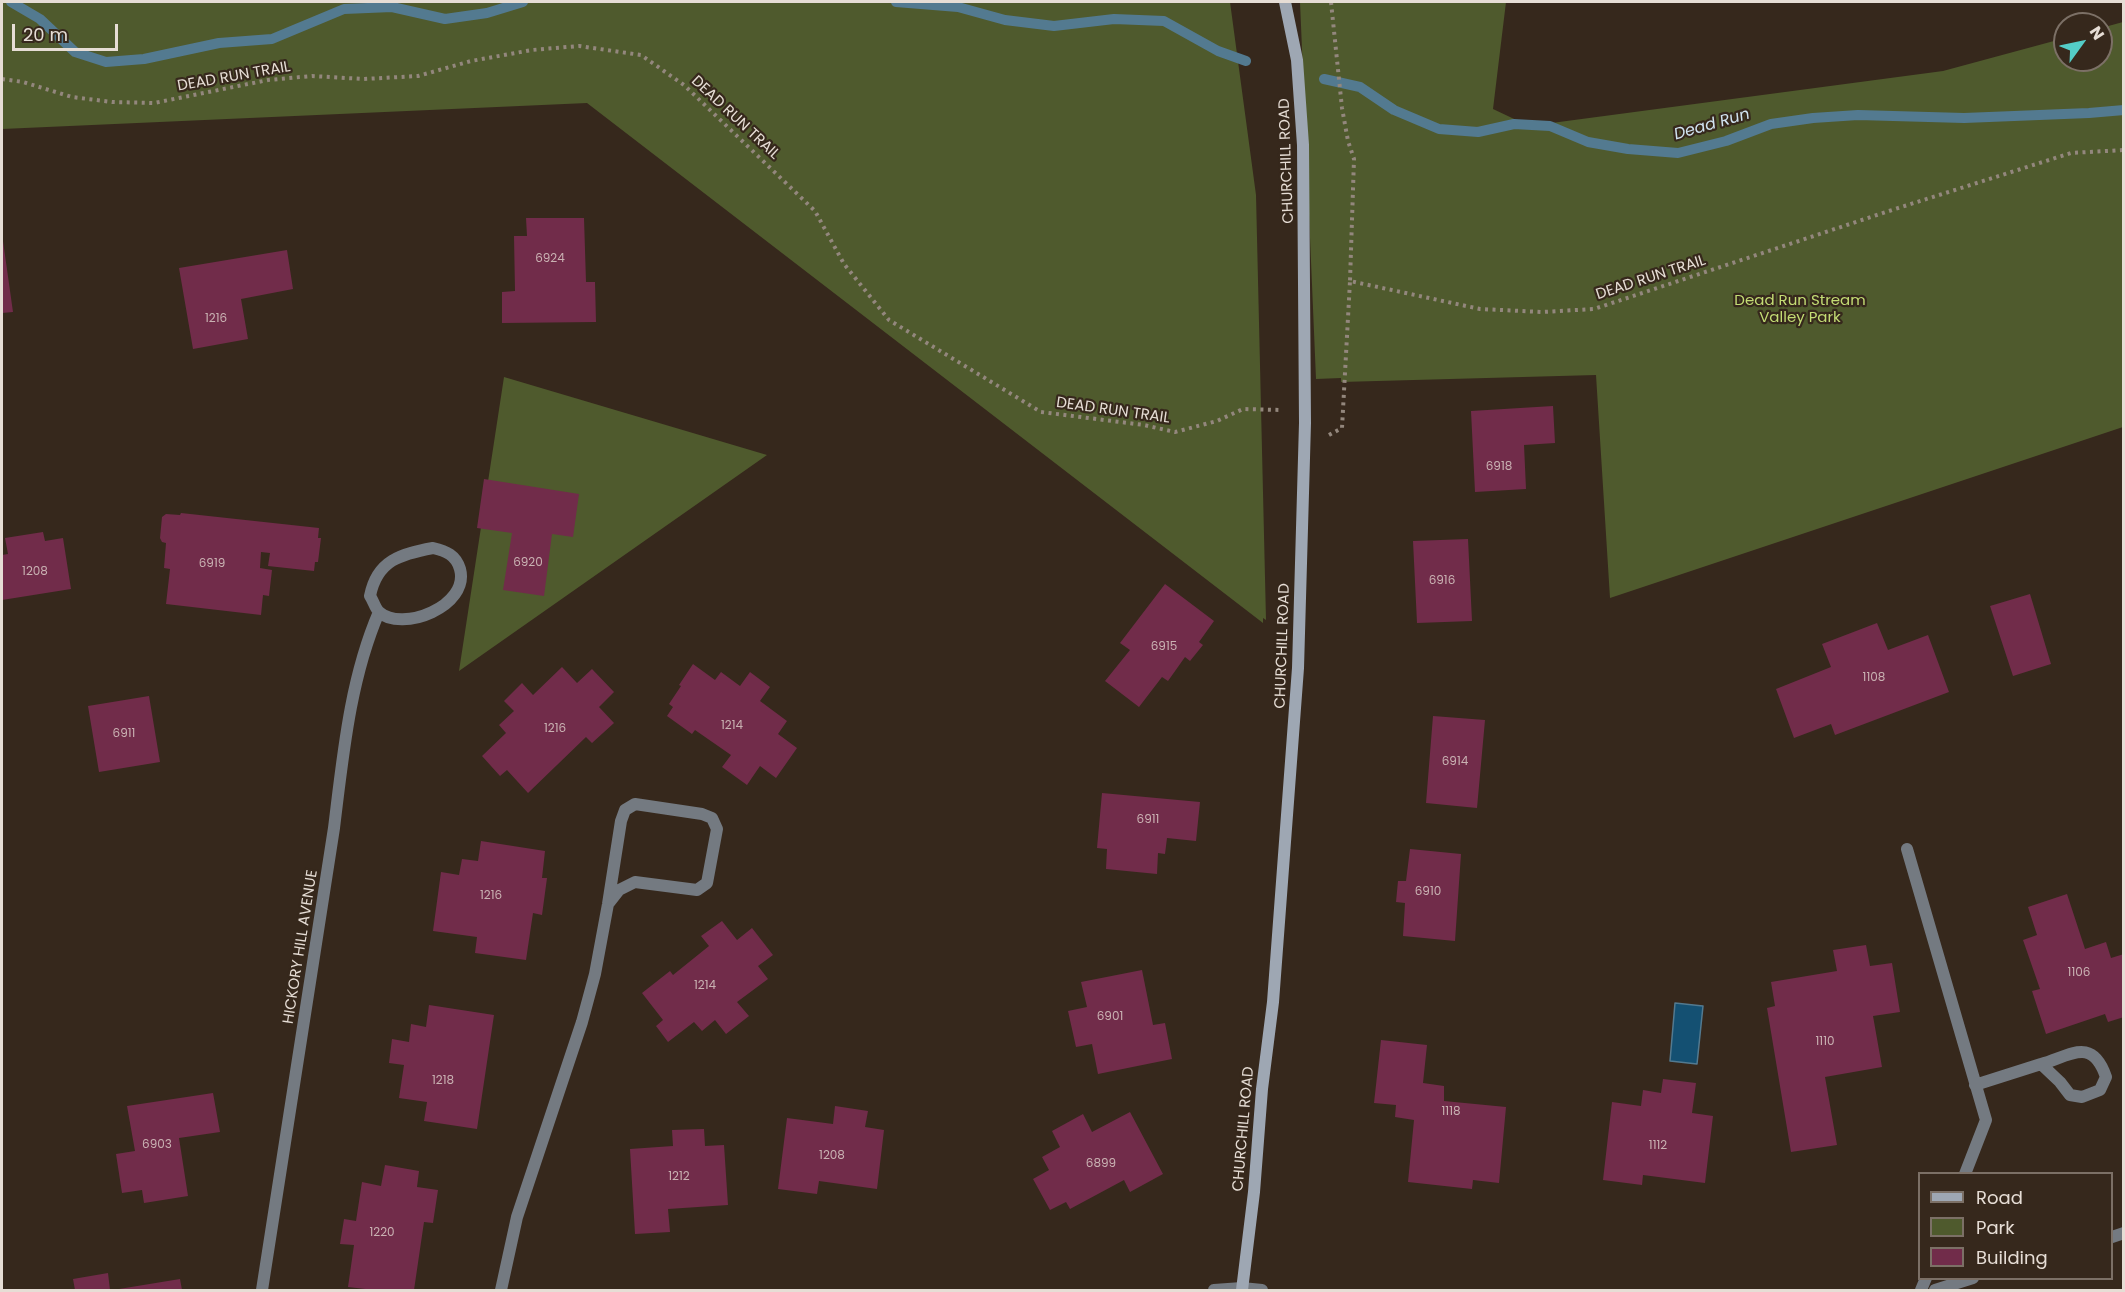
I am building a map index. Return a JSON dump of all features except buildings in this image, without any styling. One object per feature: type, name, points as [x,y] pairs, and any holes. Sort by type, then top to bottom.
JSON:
[{"type":"street","name":"CHURCHILL ROAD","points":[[1242,1289],[1254,1192],[1262,1089],[1273,1002],[1285,869],[1298,668],[1305,423],[1304,146],[1297,60],[1285,2]]},
{"type":"street","points":[[433,548],[448,552],[458,563],[462,578],[457,594],[442,608],[417,618],[392,619],[379,612],[370,596],[372,583],[383,566],[405,553],[433,548]]},
{"type":"street","name":"HICKORY HILL AVENUE","points":[[262,1290],[334,828],[343,753],[365,644],[379,612]]},
{"type":"street","points":[[501,1290],[518,1217],[582,1022],[595,975],[624,810],[635,804],[702,814],[712,818],[717,829],[707,883],[697,890],[635,882],[619,890],[608,904]]},
{"type":"street","points":[[1906,849],[1986,1120],[1965,1172]]},
{"type":"street","points":[[1975,1085],[2076,1051],[2089,1053],[2101,1063],[2106,1077],[2100,1090],[2082,1097],[2070,1095],[2041,1064]]},
{"type":"street","points":[[1935,1290],[1967,1280]]},
{"type":"street","points":[[1214,1290],[1262,1290]]},
{"type":"path","points":[[1331,2],[1342,108],[1354,159],[1350,281]]},
{"type":"path","name":"DEAD RUN TRAIL","points":[[2,79],[23,82],[72,97],[112,102],[154,103],[268,80],[312,76],[364,79],[418,76],[471,62],[532,50],[579,46],[641,55],[684,85],[815,211],[844,264],[889,320],[1041,412],[1144,425],[1175,432],[1217,421],[1243,410],[1286,410],[1326,436],[1342,428],[1350,281],[1480,309],[1542,312],[1594,309],[2071,153],[2124,150]]},
{"type":"green space","points":[[2,2],[1230,2],[1256,195],[1266,620],[1263,618],[1263,623],[587,103],[2,129]]},
{"type":"green space","name":"Dead Run Stream Valley Park","points":[[1300,2],[1506,2],[1493,109],[1529,126],[1943,71],[2053,41],[2053,72],[2113,72],[2113,25],[2123,22],[2123,427],[1610,598],[1596,375],[1341,382],[1341,378],[1316,379]]},
{"type":"green space","points":[[504,377],[767,455],[459,671]]},
{"type":"water","points":[[1675,1003],[1703,1006],[1697,1064],[1670,1061]]},
{"type":"waterway","name":"Dead Run","points":[[11,2],[40,19],[75,52],[106,62],[144,59],[219,43],[272,39],[344,9],[392,7],[445,19],[487,13],[523,2]]},
{"type":"waterway","name":"Dead Run","points":[[896,2],[958,7],[1005,20],[1054,26],[1114,19],[1164,21],[1218,51],[1246,61]]},
{"type":"waterway","name":"Dead Run","points":[[1324,79],[1360,87],[1394,110],[1439,129],[1478,132],[1514,124],[1550,126],[1588,142],[1628,149],[1678,153],[1726,141],[1771,124],[1813,118],[1858,115],[1964,118],[2124,110]]}]
